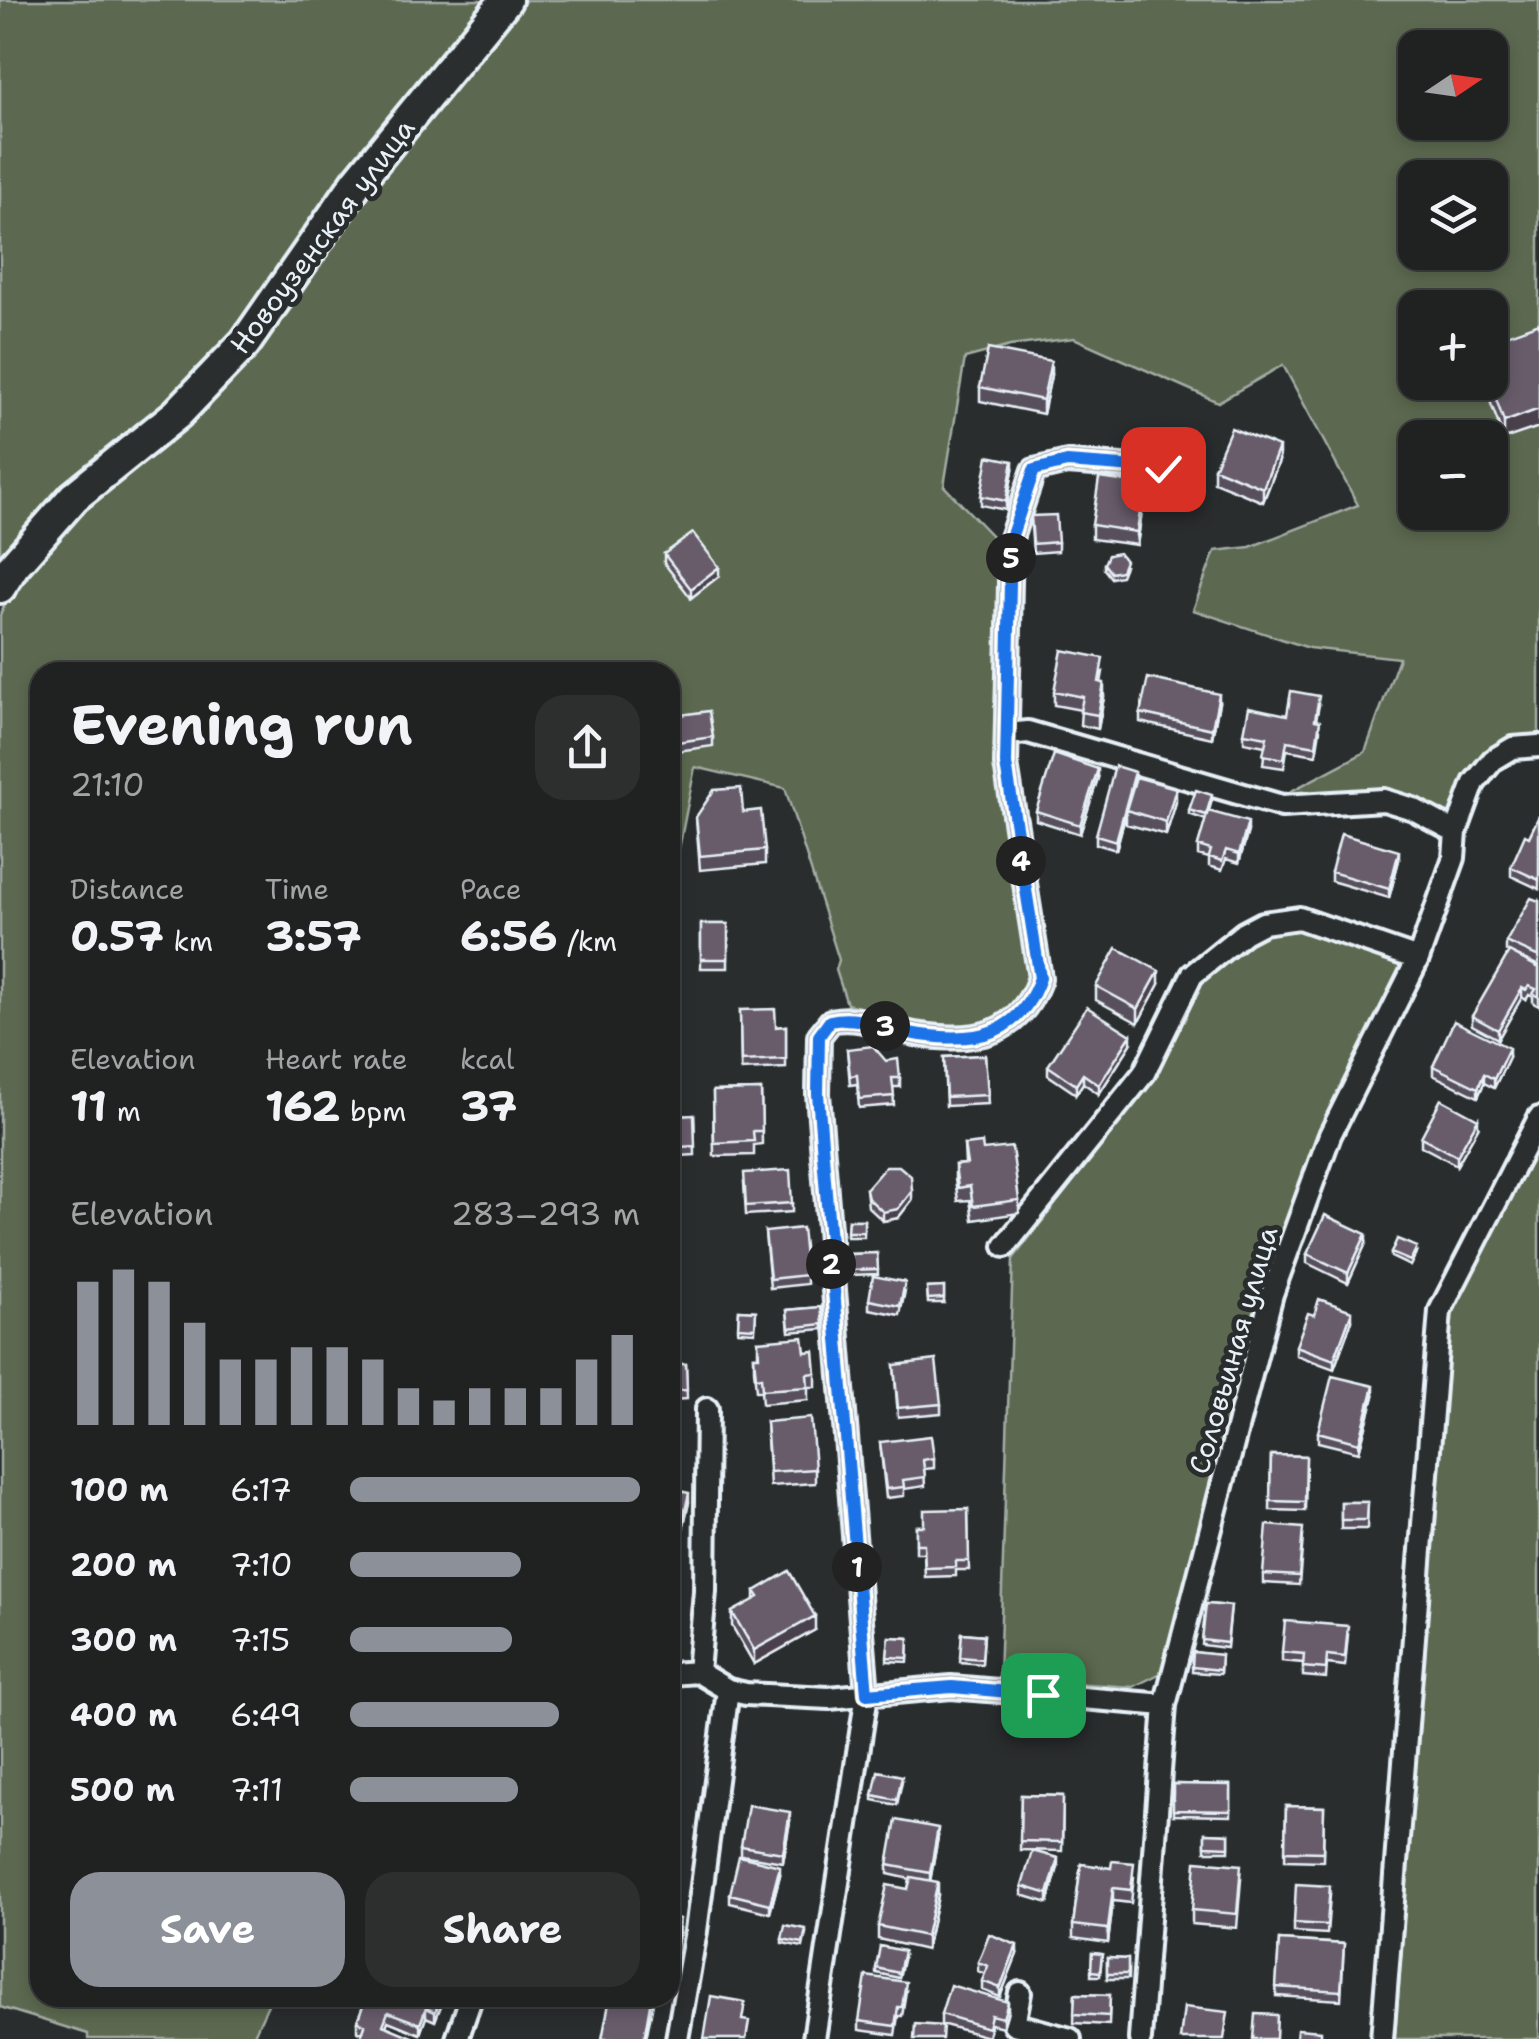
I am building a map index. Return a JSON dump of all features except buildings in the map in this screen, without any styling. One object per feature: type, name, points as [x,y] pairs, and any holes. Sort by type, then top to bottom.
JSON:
[{"type":"main road","name":"Новоузенская улица","points":[[0,587],[74,496],[178,414],[245,342],[356,182],[506,0]]},
{"type":"street","points":[[814,2039],[867,1694],[818,1094],[819,1036],[830,1021],[846,1018],[921,1035],[969,1037],[996,1032],[1017,1019],[1032,1002],[1040,978],[1006,764],[1011,538],[1034,470],[1067,462],[1163,469]]},
{"type":"street","points":[[1007,734],[1028,732],[1282,806],[1384,800],[1412,809],[1456,832]]},
{"type":"street","name":"Соловьиная улица","points":[[1140,2039],[1165,1705],[1272,1294],[1330,1135],[1418,959],[1454,858],[1456,832],[1474,782],[1493,760],[1513,748],[1539,746]]},
{"type":"street","points":[[1005,1246],[1144,1073],[1192,975],[1244,932],[1263,923],[1299,918],[1418,959]]},
{"type":"street","points":[[1382,2039],[1440,1312],[1539,1118]]},
{"type":"street","points":[[698,1672],[705,1591],[707,1409]]},
{"type":"street","points":[[680,1673],[698,1672],[728,1690],[829,1698],[952,1687],[1165,1705]]},
{"type":"street","points":[[677,2039],[696,1931],[728,1690]]},
{"type":"street","points":[[1020,1993],[1014,2024],[1070,2039]]},
{"type":"street","points":[[457,2039],[467,2007]]},
{"type":"green space","points":[[0,0],[494,0],[240,334],[0,566]]},
{"type":"green space","points":[[526,0],[1539,0],[1539,737],[1522,735],[1510,740],[1449,813],[1280,797],[1365,752],[1399,658],[1309,648],[1193,610],[1215,551],[1250,547],[1358,505],[1283,365],[1218,402],[1074,338],[1010,346],[965,358],[944,486],[997,541],[998,768],[1029,978],[1014,1004],[996,1019],[974,1027],[949,1028],[847,1004],[836,970],[839,960],[785,788],[695,767],[680,844],[680,662],[30,662],[30,2007],[267,2007],[252,2039],[88,2039],[88,2034],[0,2007],[0,615],[8,596],[39,551],[368,186]]},
{"type":"green space","points":[[1297,924],[1392,957],[1401,976],[1321,1132],[1260,1294],[1161,1673],[1133,1687],[999,1678],[1013,1259],[1152,1079],[1203,982],[1248,940],[1265,930]]},
{"type":"green space","points":[[1539,1143],[1539,2039],[1395,2039],[1448,1322]]},
{"type":"route","points":[[1043,1695],[952,1687],[867,1694],[818,1094],[819,1036],[830,1021],[846,1018],[921,1035],[969,1037],[996,1032],[1017,1019],[1032,1002],[1040,978],[1006,764],[1011,538],[1034,470],[1067,462],[1163,469]]}]
